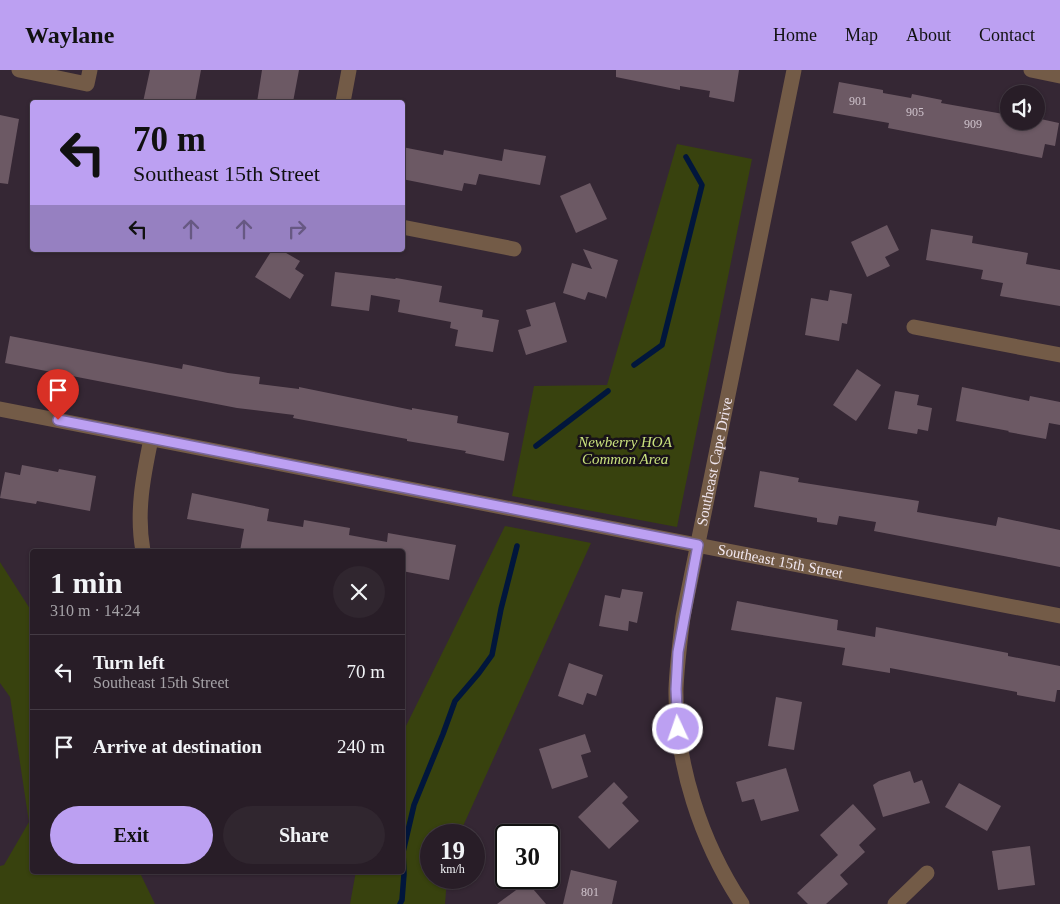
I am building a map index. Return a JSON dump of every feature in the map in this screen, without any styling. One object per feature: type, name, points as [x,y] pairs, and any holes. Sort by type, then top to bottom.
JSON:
[{"type":"street","points":[[20,70],[89,77]]},
{"type":"street","points":[[342,100],[349,70]]},
{"type":"street","name":"Southeast Cape Drive","points":[[742,904],[714,855],[699,818],[687,774],[678,729],[676,689],[678,652],[794,70]]},
{"type":"street","points":[[1032,70],[1060,76]]},
{"type":"street","points":[[405,228],[514,249]]},
{"type":"street","points":[[914,327],[1060,355]]},
{"type":"street","name":"Southeast 15th Street","points":[[0,410],[1060,616]]},
{"type":"street","points":[[143,549],[139,519],[140,503],[151,439]]},
{"type":"street","points":[[895,904],[927,873]]},
{"type":"green space","name":"Newberry HOA Common Area","points":[[677,144],[752,159],[677,527],[512,496],[534,386],[607,385]]},
{"type":"green space","points":[[505,526],[591,543],[464,824],[420,824],[420,889],[446,889],[445,904],[350,904],[355,874],[405,874],[405,728]]},
{"type":"green space","points":[[0,562],[30,609],[30,874],[140,874],[155,904],[0,904],[0,866],[4,865],[29,822],[10,697],[0,683]]},
{"type":"building","points":[[150,70],[201,70],[195,100],[143,100]]},
{"type":"building","points":[[262,70],[299,70],[293,100],[257,100]]},
{"type":"building","points":[[616,70],[739,70],[734,102],[709,97],[710,91],[680,86],[680,90],[616,77]]},
{"type":"building","points":[[839,82],[883,90],[883,93],[911,98],[912,94],[942,100],[941,103],[1000,113],[1000,130],[1045,130],[1045,120],[1059,123],[1055,146],[1045,144],[1042,158],[888,128],[889,123],[833,113]]},
{"type":"building","points":[[0,115],[19,119],[8,184],[0,183]]},
{"type":"building","points":[[405,148],[443,155],[444,150],[502,161],[504,149],[546,156],[540,185],[479,174],[476,185],[464,183],[462,191],[405,180]]},
{"type":"building","points":[[590,183],[607,219],[576,233],[560,196]]},
{"type":"building","points":[[887,225],[899,250],[885,257],[890,266],[867,277],[851,242]]},
{"type":"building","points":[[931,229],[973,236],[972,243],[1028,253],[1026,264],[1060,270],[1060,306],[1000,296],[1003,283],[981,279],[983,270],[926,260]]},
{"type":"building","points":[[583,249],[618,260],[606,299],[605,297],[588,292],[585,300],[563,293],[572,263],[592,269]]},
{"type":"building","points":[[271,252],[284,252],[300,261],[295,269],[304,275],[290,299],[255,277]]},
{"type":"building","points":[[335,272],[396,278],[442,286],[439,302],[483,310],[482,317],[499,320],[493,352],[455,346],[458,330],[450,328],[451,322],[398,312],[400,300],[371,295],[369,311],[331,306]]},
{"type":"building","points":[[830,290],[852,294],[847,324],[842,323],[839,341],[805,335],[811,298],[828,301]]},
{"type":"building","points":[[555,302],[567,342],[526,355],[518,330],[531,326],[526,310]]},
{"type":"building","points":[[10,336],[182,369],[183,364],[260,377],[259,384],[299,389],[299,387],[412,410],[412,408],[458,416],[457,423],[509,433],[504,461],[465,453],[466,451],[293,418],[294,415],[237,408],[5,363]]},
{"type":"building","points":[[857,369],[881,385],[856,421],[833,405]]},
{"type":"building","points":[[962,387],[1029,401],[1030,396],[1060,402],[1060,425],[1049,423],[1046,439],[956,421]]},
{"type":"building","points":[[895,391],[919,395],[917,405],[932,408],[928,431],[918,429],[917,434],[888,429]]},
{"type":"building","points":[[22,465],[58,472],[59,469],[96,476],[90,511],[37,501],[36,504],[0,498],[5,472],[20,475]]},
{"type":"building","points":[[760,471],[799,478],[798,482],[919,501],[917,512],[996,526],[998,517],[1060,530],[1060,567],[874,531],[876,522],[839,516],[837,525],[817,522],[817,518],[754,507]]},
{"type":"building","points":[[192,493],[269,509],[267,521],[303,527],[304,520],[350,528],[349,535],[387,542],[388,533],[456,545],[449,580],[405,572],[405,549],[240,549],[244,529],[187,519]]},
{"type":"building","points":[[622,589],[643,592],[637,623],[629,621],[628,631],[599,626],[605,595],[620,598]]},
{"type":"building","points":[[737,601],[838,620],[837,630],[875,637],[876,627],[1008,653],[1008,656],[1060,666],[1060,690],[1057,690],[1055,702],[1017,695],[1017,692],[890,668],[890,673],[842,665],[845,648],[731,630]]},
{"type":"building","points":[[569,663],[603,675],[596,696],[587,693],[583,705],[558,696]]},
{"type":"building","points":[[776,697],[802,702],[794,750],[768,746]]},
{"type":"building","points":[[585,734],[591,752],[581,755],[588,777],[552,789],[539,749]]},
{"type":"building","points":[[786,768],[799,811],[761,821],[754,799],[742,802],[736,782]]},
{"type":"building","points":[[910,771],[914,783],[922,780],[930,803],[883,817],[873,785],[879,781]]},
{"type":"building","points":[[614,782],[628,797],[622,803],[639,821],[609,849],[578,817]]},
{"type":"building","points":[[959,783],[1001,806],[987,831],[945,807]]},
{"type":"building","points":[[853,804],[876,829],[859,845],[865,852],[840,875],[848,884],[826,904],[808,904],[797,893],[838,855],[820,835]]},
{"type":"building","points":[[1030,846],[1035,885],[998,890],[992,851]]},
{"type":"building","points":[[571,870],[617,881],[612,904],[563,904]]},
{"type":"building","points":[[517,889],[533,889],[546,904],[497,904]]},
{"type":"waterway","points":[[634,365],[662,345],[702,185],[686,157]]},
{"type":"waterway","points":[[536,446],[608,391]]},
{"type":"waterway","points":[[405,843],[414,805],[455,701],[492,655],[501,609],[517,546]]},
{"type":"waterway","points":[[400,904],[404,874]]},
{"type":"route","points":[[58,420],[698,545],[678,652],[676,689],[678,729]]}]
